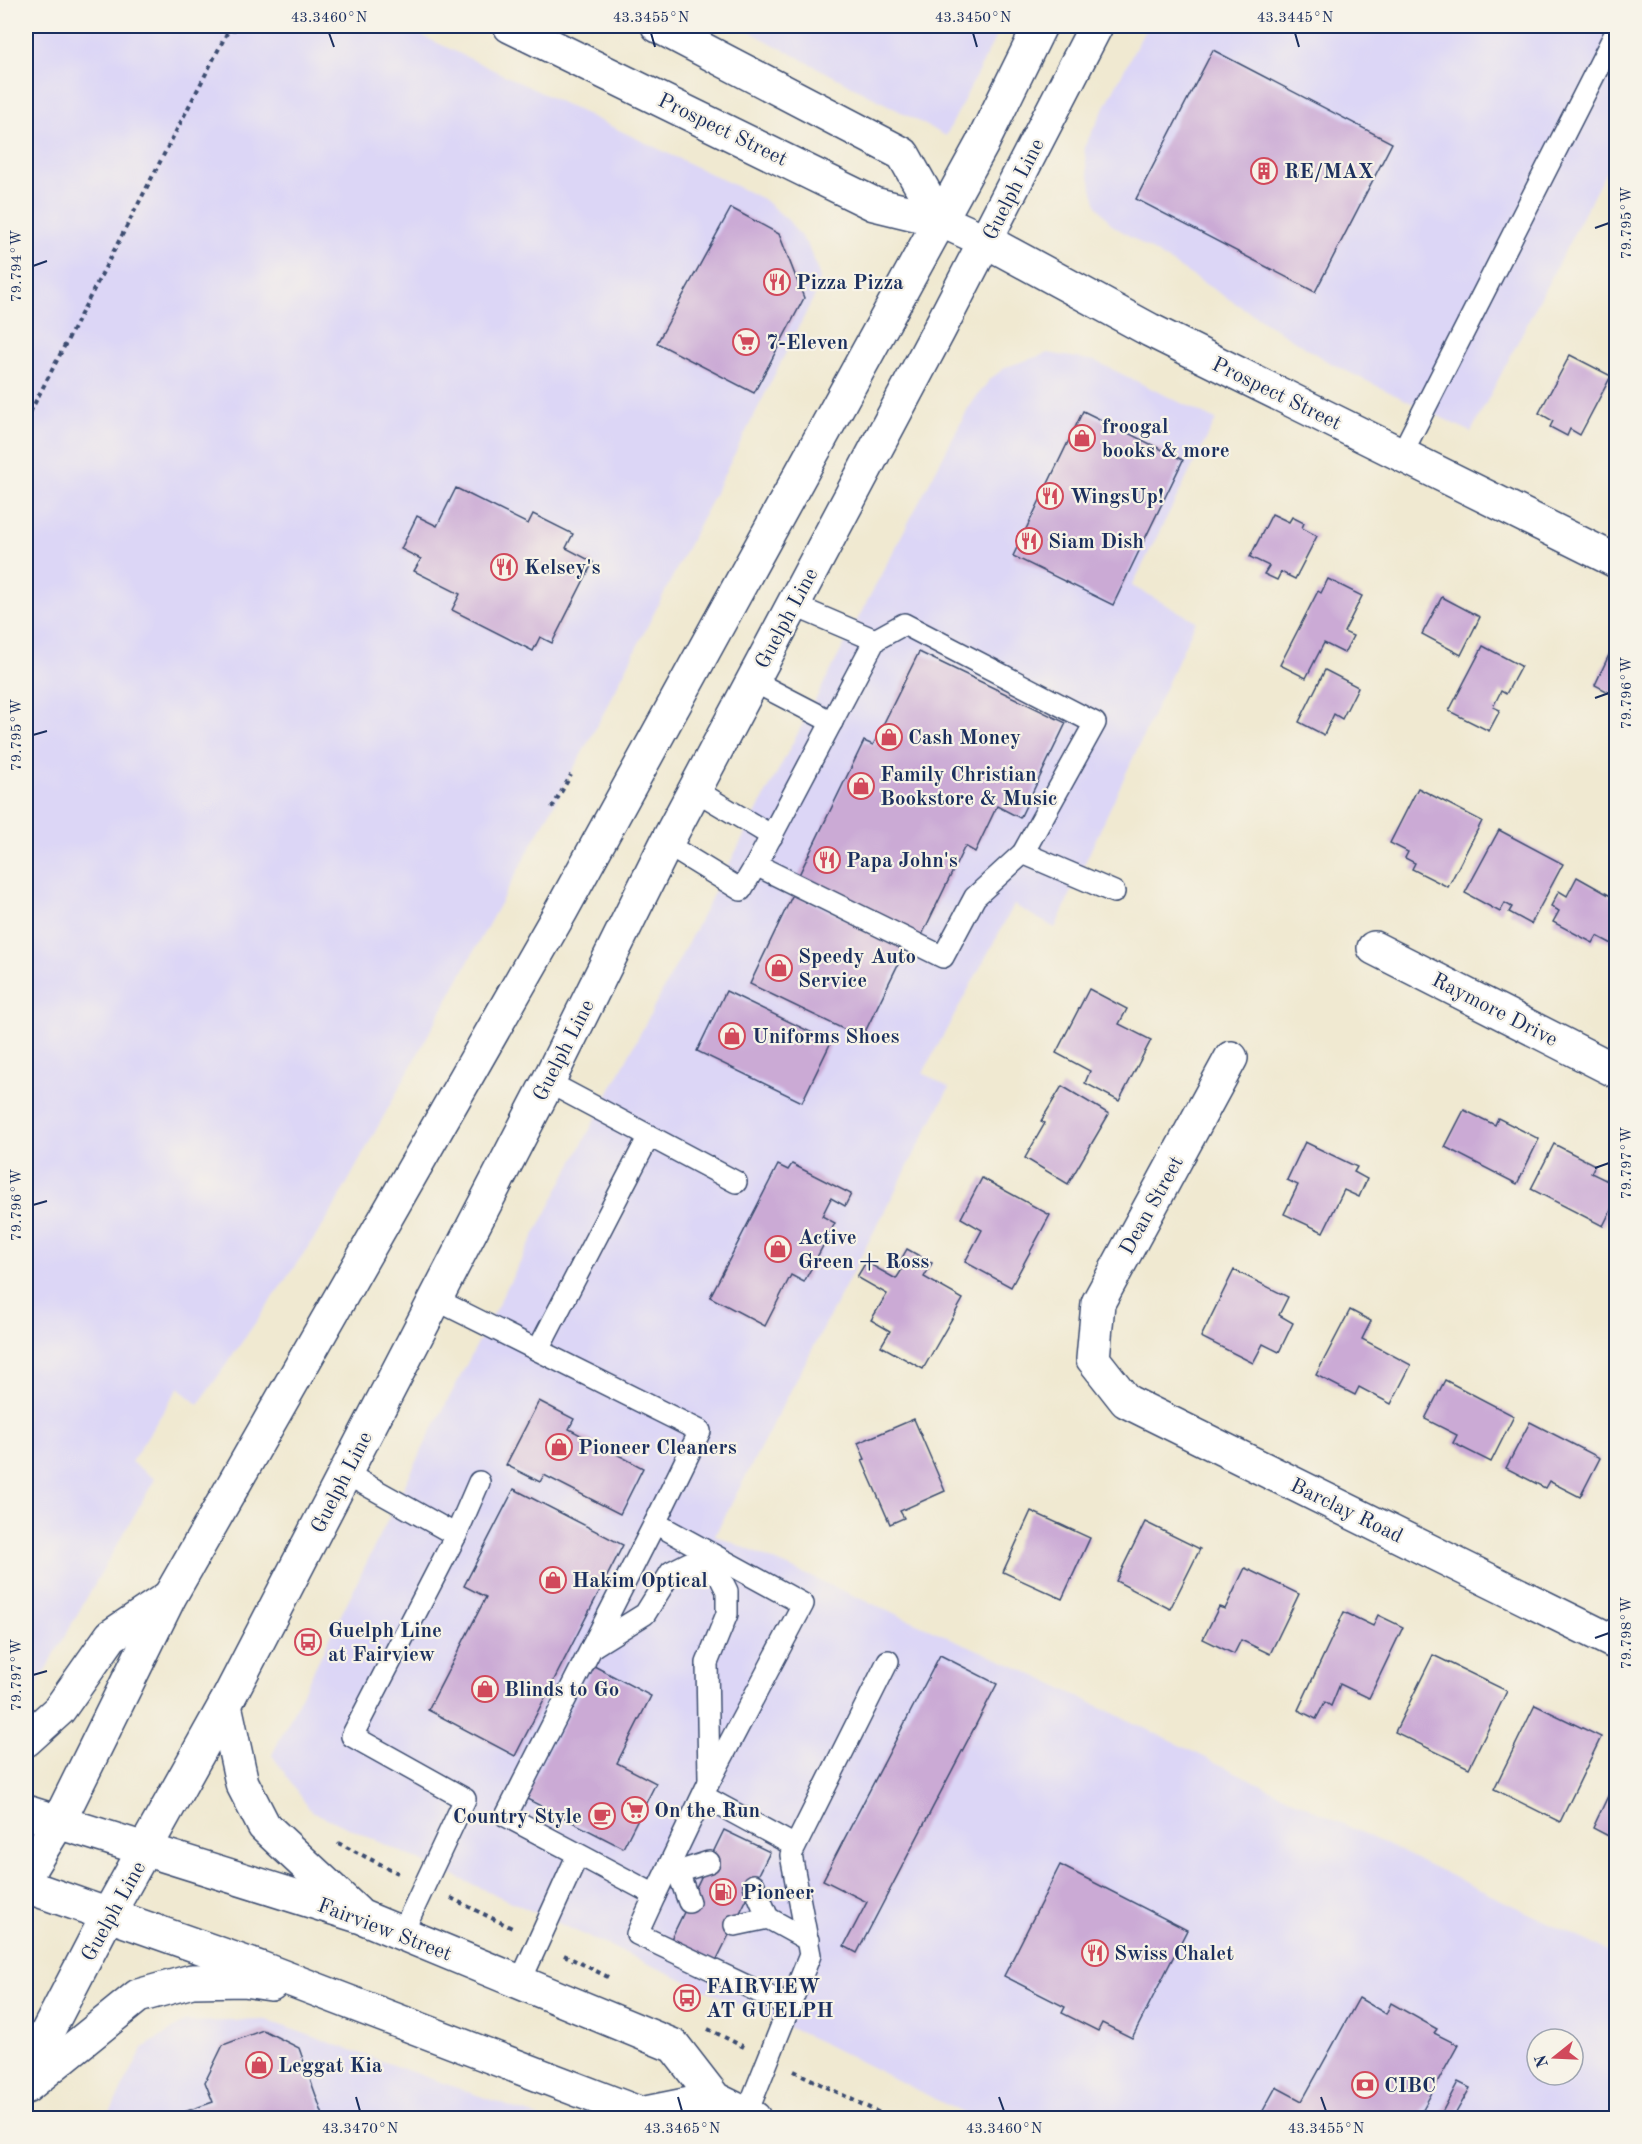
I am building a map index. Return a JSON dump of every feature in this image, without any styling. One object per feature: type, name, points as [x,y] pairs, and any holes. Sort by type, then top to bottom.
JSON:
[{"type":"main road","points":[[658,26],[903,154],[940,220]]},
{"type":"main road","points":[[26,1875],[58,1821],[170,1596],[561,911],[982,144],[1040,26]]},
{"type":"main road","name":"Guelph Line","points":[[26,2073],[109,1913],[147,1850],[225,1705],[548,1082],[666,844],[986,241],[1096,26]]},
{"type":"main road","name":"Prospect Street","points":[[530,30],[874,204],[940,220],[986,241],[1150,330],[1617,561]]},
{"type":"main road","name":"Raymore Drive","points":[[1374,948],[1617,1071]]},
{"type":"main road","name":"Dean Street","points":[[1093,1359],[1098,1303],[1231,1058]]},
{"type":"main road","name":"Barclay Road","points":[[1093,1359],[1126,1401],[1617,1643]]},
{"type":"main road","points":[[26,1740],[59,1710],[111,1636],[170,1596]]},
{"type":"main road","points":[[225,1705],[242,1783],[264,1826],[362,1917]]},
{"type":"main road","name":"Fairview Street","points":[[26,1812],[362,1917],[674,2046],[715,2099],[750,2116]]},
{"type":"main road","points":[[26,1886],[109,1913],[311,1987],[641,2114],[715,2099]]},
{"type":"main road","points":[[26,2087],[138,1996],[192,1981],[244,1980],[298,1988],[311,1987]]},
{"type":"lane","points":[[1401,455],[1617,32]]},
{"type":"lane","points":[[793,606],[875,640]]},
{"type":"lane","points":[[666,844],[741,890],[756,866],[875,640],[904,624],[1095,723],[1023,853],[975,897],[943,957],[756,866]]},
{"type":"lane","points":[[753,681],[832,722]]},
{"type":"lane","points":[[695,790],[772,836]]},
{"type":"lane","points":[[1023,853],[1114,892]]},
{"type":"lane","points":[[548,1082],[736,1182]]},
{"type":"lane","points":[[538,1350],[649,1136]]},
{"type":"lane","points":[[435,1299],[700,1431],[506,1815],[654,1895]]},
{"type":"lane","points":[[345,1473],[456,1534]]},
{"type":"lane","points":[[402,1933],[465,1799],[352,1736],[456,1534],[479,1482]]},
{"type":"lane","points":[[655,1523],[802,1604],[706,1789],[673,1869],[654,1895],[637,1934],[791,2007]]},
{"type":"lane","points":[[592,1647],[645,1614],[671,1572],[689,1563],[706,1568],[720,1577],[727,1591],[727,1614],[706,1663],[706,1789]]},
{"type":"lane","points":[[750,2116],[810,1955],[791,1855],[888,1661]]},
{"type":"lane","points":[[706,1789],[795,1846]]},
{"type":"lane","points":[[520,1982],[578,1854]]},
{"type":"lane","points":[[673,1869],[709,1862]]},
{"type":"lane","points":[[673,1869],[689,1902]]},
{"type":"lane","points":[[754,1885],[768,1918],[808,1940]]},
{"type":"lane","points":[[735,1925],[768,1918]]},
{"type":"path","points":[[26,420],[227,33],[242,26]]},
{"type":"path","points":[[552,808],[571,776]]},
{"type":"path","points":[[871,2109],[890,2118]]},
{"type":"shaded area","points":[[26,26],[402,26],[763,199],[788,220],[808,246],[820,277],[819,287],[598,724],[327,1220],[198,1405],[179,1387],[131,1462],[155,1479],[39,1681],[26,1695]]},
{"type":"shaded area","points":[[739,26],[1001,26],[946,136]]},
{"type":"shaded area","points":[[1147,26],[1616,26],[1616,152],[1471,432],[1328,362],[1112,225],[1097,206],[1087,170],[1084,147]]},
{"type":"shaded area","points":[[1048,353],[1095,361],[1216,420],[1132,586],[1196,621],[1055,928],[1014,905],[923,1073],[949,1088],[715,1535],[1017,1667],[1616,1955],[1616,2118],[973,2118],[825,2044],[311,1811],[272,1755],[429,1436],[969,407],[990,379],[1006,367]]},
{"type":"shaded area","points":[[266,2020],[541,2118],[107,2118],[143,2048],[184,2022]]},
{"type":"building","name":"RE/MAX","points":[[1213,50],[1392,143],[1315,292],[1136,199]]},
{"type":"building","points":[[731,208],[779,234],[804,298],[754,393],[657,343]]},
{"type":"building","points":[[1570,355],[1611,376],[1580,435],[1570,429],[1567,436],[1550,427],[1553,421],[1539,413]]},
{"type":"building","points":[[1083,411],[1183,460],[1113,605],[1013,556]]},
{"type":"building","name":"Kelsey's","points":[[456,488],[528,524],[533,514],[573,534],[566,548],[593,562],[552,643],[540,637],[533,651],[452,610],[460,594],[414,571],[421,559],[401,549],[417,516],[437,526]]},
{"type":"building","points":[[1272,514],[1289,522],[1292,517],[1304,523],[1302,528],[1317,536],[1295,579],[1281,572],[1277,580],[1264,574],[1269,566],[1250,557]]},
{"type":"building","points":[[1328,579],[1362,596],[1344,632],[1353,636],[1344,653],[1324,643],[1306,678],[1280,665],[1318,591],[1321,593]]},
{"type":"building","points":[[1442,597],[1480,617],[1461,655],[1422,634]]},
{"type":"building","points":[[1616,640],[1616,696],[1595,685]]},
{"type":"building","points":[[1483,646],[1521,666],[1506,694],[1501,691],[1493,707],[1500,710],[1489,731],[1449,711]]},
{"type":"building","points":[[919,652],[1066,723],[1020,818],[997,806],[975,852],[965,846],[921,937],[798,877],[864,741],[873,745]]},
{"type":"building","points":[[1325,670],[1358,687],[1342,719],[1334,714],[1324,735],[1299,722]]},
{"type":"building","points":[[1418,788],[1482,821],[1448,887],[1412,869],[1415,863],[1405,858],[1408,852],[1390,843]]},
{"type":"building","points":[[1499,830],[1563,864],[1531,924],[1509,912],[1512,907],[1505,903],[1500,912],[1465,893]]},
{"type":"building","points":[[1577,877],[1616,899],[1616,946],[1597,936],[1593,943],[1553,922],[1559,911],[1551,906],[1559,891],[1567,896]]},
{"type":"building","points":[[793,894],[906,948],[862,1038],[750,984]]},
{"type":"building","points":[[1089,989],[1127,1009],[1119,1024],[1151,1040],[1119,1101],[1085,1083],[1090,1071],[1056,1053]]},
{"type":"building","points":[[726,991],[831,1042],[802,1102],[697,1051]]},
{"type":"building","points":[[1062,1086],[1109,1114],[1068,1184],[1025,1158],[1045,1123],[1041,1121]]},
{"type":"building","points":[[1464,1110],[1495,1125],[1498,1118],[1539,1139],[1517,1184],[1445,1147]]},
{"type":"building","points":[[1305,1142],[1357,1167],[1354,1172],[1367,1179],[1359,1197],[1344,1190],[1323,1232],[1284,1214],[1298,1185],[1287,1180]]},
{"type":"building","points":[[1554,1144],[1595,1165],[1591,1173],[1616,1185],[1616,1200],[1603,1226],[1531,1189]]},
{"type":"building","name":"Active Green + Ross","points":[[792,1164],[851,1194],[845,1206],[831,1198],[822,1216],[835,1223],[804,1282],[791,1275],[765,1326],[710,1297],[778,1165],[788,1170]]},
{"type":"building","points":[[982,1178],[1050,1215],[1011,1287],[965,1262],[982,1230],[961,1218]]},
{"type":"building","points":[[907,1249],[932,1263],[924,1277],[963,1299],[923,1369],[881,1346],[890,1331],[871,1320],[887,1294],[857,1277],[866,1262],[896,1279],[903,1268],[898,1265]]},
{"type":"building","points":[[1234,1270],[1288,1297],[1279,1315],[1293,1323],[1279,1352],[1263,1344],[1253,1363],[1201,1337]]},
{"type":"building","points":[[1350,1310],[1371,1321],[1362,1339],[1411,1365],[1391,1404],[1359,1387],[1355,1395],[1316,1375]]},
{"type":"building","points":[[1445,1380],[1514,1416],[1491,1462],[1453,1443],[1457,1435],[1425,1419]]},
{"type":"building","name":"Pioneer Cleaners","points":[[539,1401],[574,1419],[569,1429],[643,1468],[620,1514],[544,1475],[540,1482],[506,1465]]},
{"type":"building","points":[[914,1419],[945,1491],[900,1511],[904,1518],[890,1524],[862,1460],[865,1459],[858,1443]]},
{"type":"building","points":[[1530,1422],[1600,1458],[1580,1497],[1549,1481],[1545,1488],[1506,1468]]},
{"type":"building","points":[[514,1489],[623,1545],[515,1756],[428,1710],[486,1597],[464,1586]]},
{"type":"building","points":[[1031,1511],[1090,1538],[1062,1599],[1003,1572]]},
{"type":"building","points":[[1145,1522],[1200,1549],[1170,1609],[1116,1581]]},
{"type":"building","points":[[1245,1568],[1299,1594],[1270,1654],[1241,1640],[1234,1654],[1203,1639],[1219,1607],[1225,1609]]},
{"type":"building","points":[[1344,1612],[1373,1626],[1378,1615],[1403,1627],[1369,1698],[1340,1684],[1331,1706],[1325,1702],[1316,1719],[1298,1710]]},
{"type":"building","points":[[940,1655],[997,1684],[857,1953],[844,1946],[867,1902],[823,1880]]},
{"type":"building","points":[[1433,1655],[1507,1691],[1469,1768],[1395,1732]]},
{"type":"building","points":[[594,1666],[651,1696],[617,1763],[656,1783],[623,1848],[525,1798]]},
{"type":"building","points":[[1535,1705],[1601,1737],[1560,1822],[1494,1789]]},
{"type":"building","points":[[1616,1779],[1616,1840],[1593,1828]]},
{"type":"building","points":[[724,1830],[770,1852],[716,1961],[671,1939]]},
{"type":"building","name":"Swiss Chalet","points":[[1060,1865],[1187,1930],[1132,2038],[1102,2023],[1098,2031],[1062,2013],[1065,2007],[1004,1976]]},
{"type":"building","points":[[1359,1998],[1386,2014],[1391,2003],[1437,2029],[1434,2033],[1458,2045],[1418,2118],[1259,2118],[1276,2087],[1302,2101]]},
{"type":"building","name":"Leggat Kia","points":[[263,2030],[299,2048],[324,2118],[176,2118],[178,2114],[213,2102],[205,2082],[223,2045]]},
{"type":"building","points":[[1458,2082],[1470,2088],[1453,2118],[1439,2118]]},
{"type":"place","name":"RE/MAX","points":[[1264,171]]},
{"type":"place","name":"Pizza Pizza","points":[[777,282]]},
{"type":"place","name":"7-Eleven","points":[[746,342]]},
{"type":"place","name":"froogal books & more","points":[[1082,438]]},
{"type":"place","name":"WingsUp!","points":[[1050,496]]},
{"type":"place","name":"Siam Dish","points":[[1029,541]]},
{"type":"place","name":"Kelsey's","points":[[504,567]]},
{"type":"place","name":"Cash Money","points":[[889,737]]},
{"type":"place","name":"Family Christian Bookstore & Music","points":[[861,786]]},
{"type":"place","name":"Papa John's","points":[[827,860]]},
{"type":"place","name":"Speedy Auto Service","points":[[779,968]]},
{"type":"place","name":"Uniforms Shoes","points":[[732,1036]]},
{"type":"place","name":"Active Green + Ross","points":[[778,1249]]},
{"type":"place","name":"Pioneer Cleaners","points":[[559,1447]]},
{"type":"place","name":"Hakim Optical","points":[[553,1580]]},
{"type":"place","name":"Guelph Line at Fairview","points":[[308,1642]]},
{"type":"place","name":"Blinds to Go","points":[[485,1689]]},
{"type":"place","name":"On the Run","points":[[635,1810]]},
{"type":"place","name":"Country Style","points":[[602,1816]]},
{"type":"place","name":"Pioneer","points":[[723,1892]]},
{"type":"place","name":"Swiss Chalet","points":[[1095,1953]]},
{"type":"place","name":"FAIRVIEW AT GUELPH","points":[[687,1998]]},
{"type":"place","name":"Leggat Kia","points":[[259,2065]]},
{"type":"place","name":"CIBC","points":[[1365,2085]]}]
